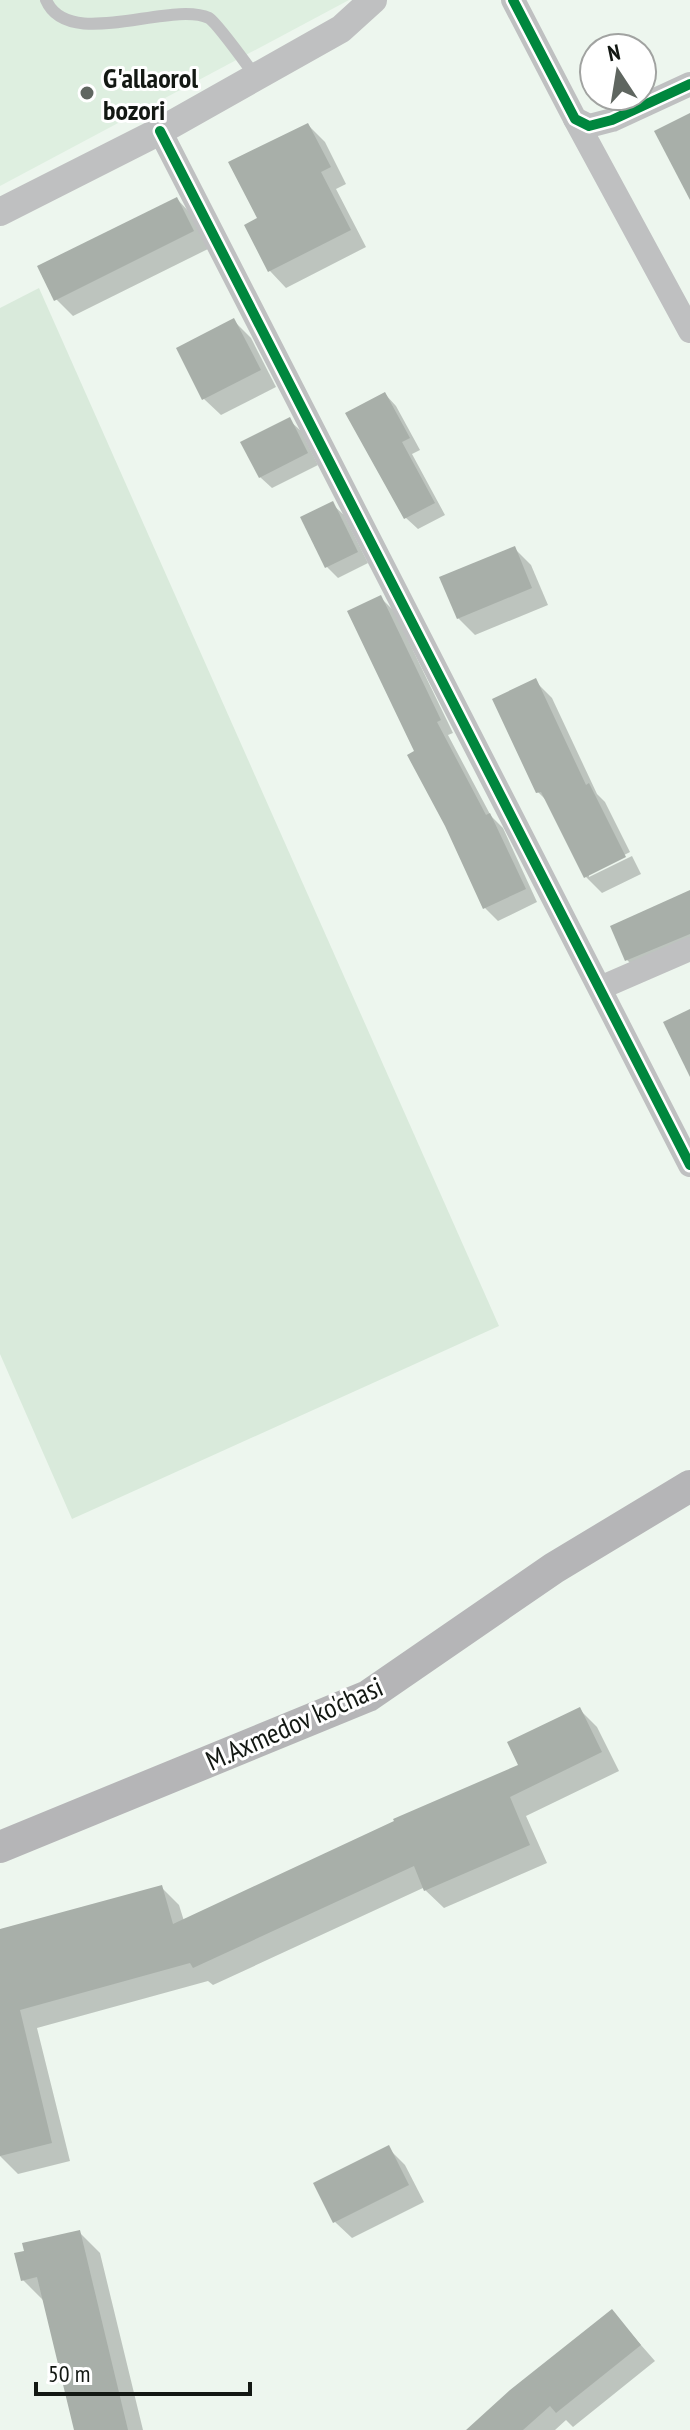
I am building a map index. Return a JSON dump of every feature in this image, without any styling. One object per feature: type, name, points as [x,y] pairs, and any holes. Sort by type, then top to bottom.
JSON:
[{"type":"main road","name":"M.Axmedov ko'chasi","points":[[0,1847],[368,1696],[554,1568],[690,1486]]},
{"type":"street","points":[[0,212],[160,131],[341,29],[373,0]]},
{"type":"street","points":[[513,0],[690,331]]},
{"type":"street","points":[[575,119],[589,126],[612,120],[690,84]]},
{"type":"street","points":[[160,131],[690,1165]]},
{"type":"street","points":[[600,988],[690,949]]},
{"type":"lane","points":[[46,0],[51,11],[71,23],[184,12],[209,18],[256,77]]},
{"type":"shaded area","name":"G'allaorol bozori","points":[[0,0],[349,0],[0,186]]},
{"type":"shaded area","points":[[39,288],[499,1326],[72,1519],[0,1354],[0,308]]},
{"type":"building","points":[[690,113],[690,200],[654,131]]},
{"type":"building","points":[[308,123],[331,167],[321,172],[351,230],[268,272],[244,225],[257,218],[228,162]]},
{"type":"building","points":[[177,197],[194,231],[54,301],[37,266]]},
{"type":"building","points":[[234,318],[261,370],[202,400],[176,348]]},
{"type":"building","points":[[385,392],[410,438],[402,442],[435,503],[404,519],[345,413]]},
{"type":"building","points":[[290,417],[308,453],[259,478],[240,442]]},
{"type":"building","points":[[333,501],[358,552],[325,568],[300,517]]},
{"type":"building","points":[[515,546],[532,588],[457,619],[439,577]]},
{"type":"building","points":[[381,595],[441,720],[437,722],[486,815],[490,813],[526,889],[483,909],[445,826],[407,755],[414,751],[347,611]]},
{"type":"building","points":[[536,678],[586,785],[589,783],[626,857],[584,878],[541,792],[536,793],[492,699]]},
{"type":"building","points":[[690,890],[690,934],[625,961],[610,926]]},
{"type":"building","points":[[690,1009],[690,1077],[663,1022]]},
{"type":"building","points":[[580,1707],[602,1752],[510,1797],[530,1845],[424,1891],[414,1866],[193,1968],[190,1963],[20,2010],[52,2143],[0,2156],[0,1929],[162,1885],[173,1924],[393,1819],[518,1765],[507,1742]]},
{"type":"building","points":[[389,2145],[409,2185],[333,2223],[313,2183]]},
{"type":"building","points":[[80,2230],[128,2430],[74,2430],[37,2277],[21,2281],[14,2253],[24,2251],[22,2243]]},
{"type":"building","points":[[612,2309],[641,2345],[556,2413],[550,2406],[523,2430],[466,2430],[510,2390]]},
{"type":"cycle path","points":[[513,0],[575,119],[589,126],[612,120],[690,84]]},
{"type":"cycle path","points":[[160,131],[690,1165]]},
{"type":"place","name":"G'allaorol bozori","points":[[87,93]]}]
